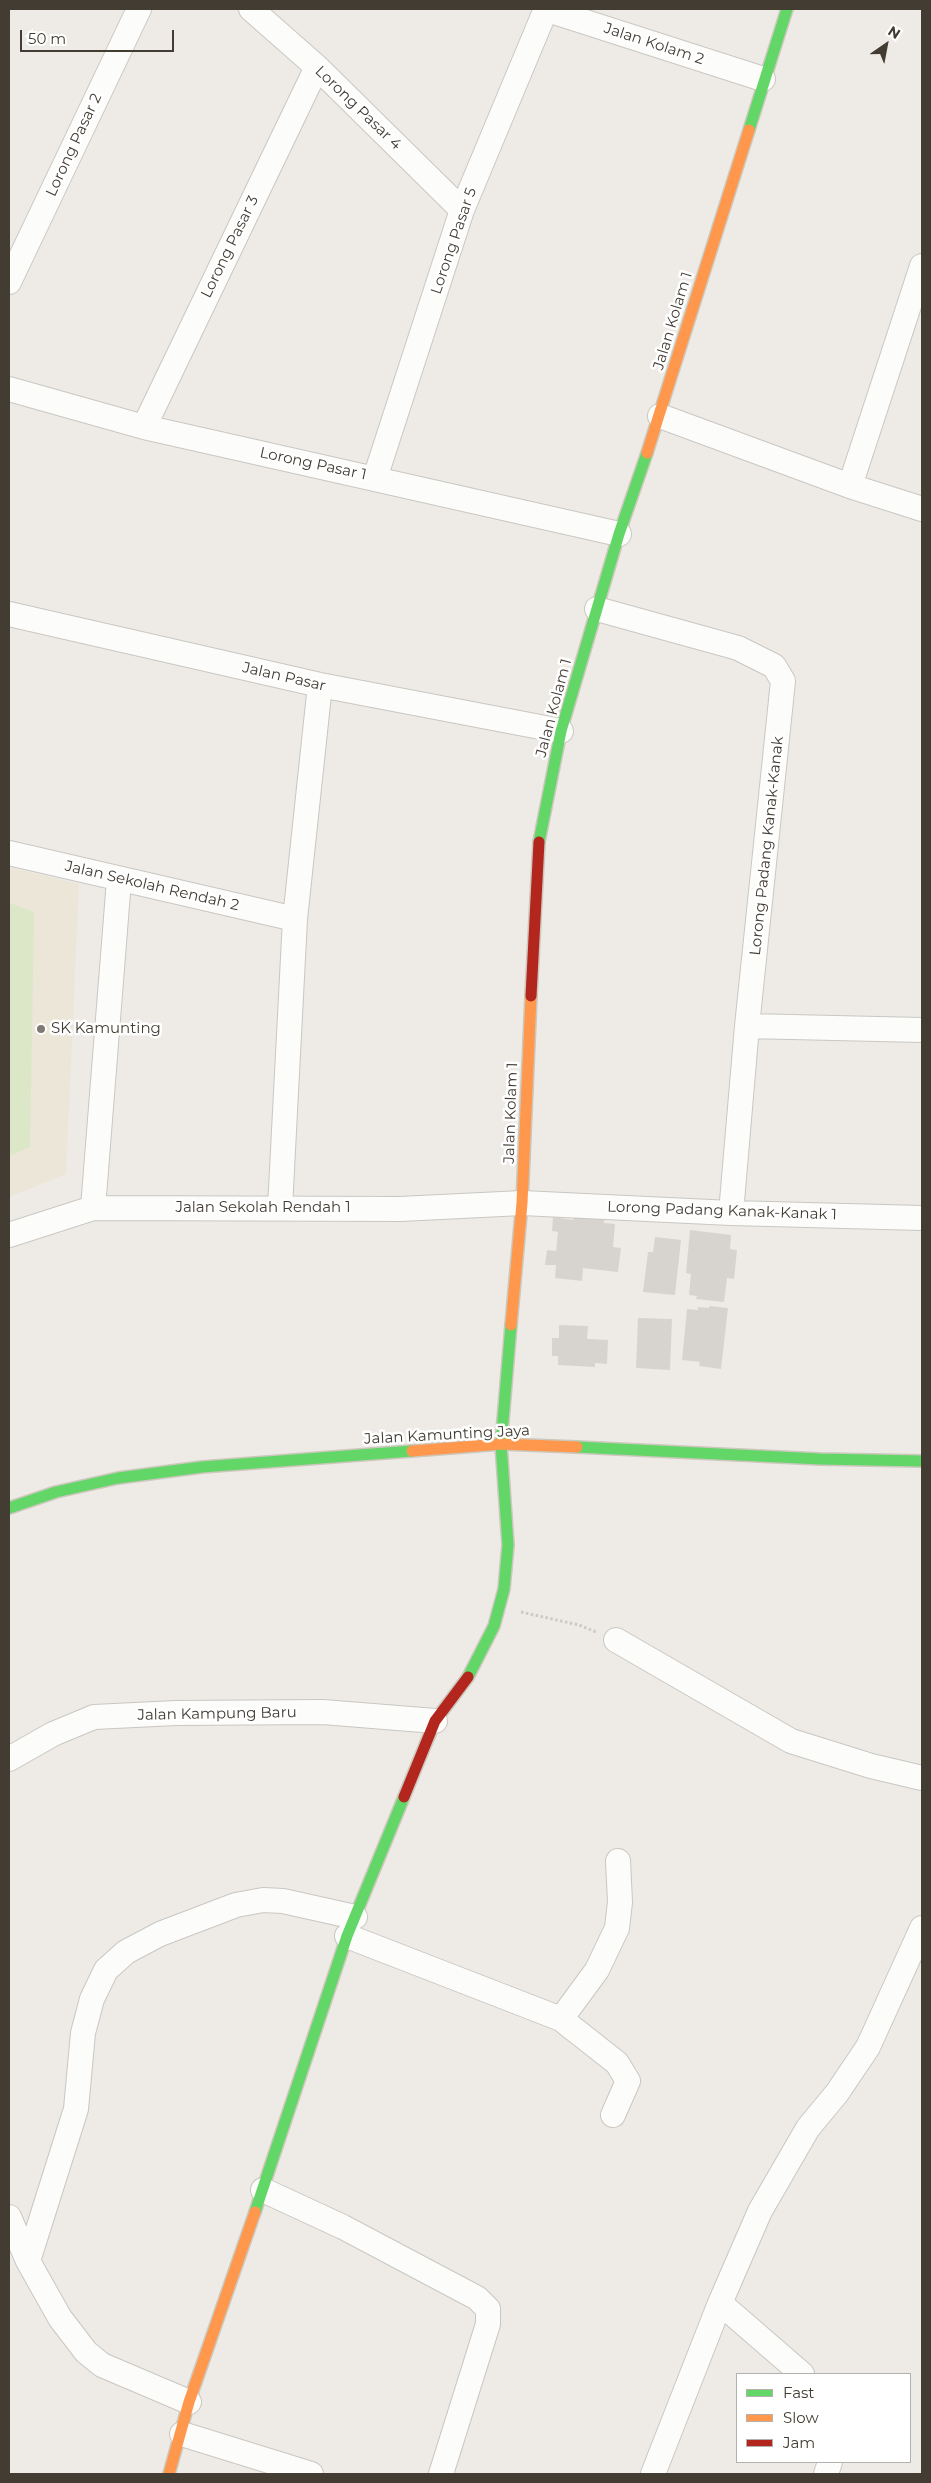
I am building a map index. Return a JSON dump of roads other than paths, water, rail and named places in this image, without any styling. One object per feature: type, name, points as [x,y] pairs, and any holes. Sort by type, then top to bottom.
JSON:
[{"type":"street","name":"Lorong Pasar 2","points":[[9,282],[139,9]]},
{"type":"street","name":"Lorong Pasar 4","points":[[251,9],[317,67],[462,210]]},
{"type":"street","name":"Jalan Kolam 2","points":[[546,9],[764,79]]},
{"type":"street","name":"Lorong Pasar 5","points":[[375,478],[462,210],[546,9]]},
{"type":"street","name":"Jalan Kolam 1","points":[[169,2474],[182,2434],[189,2402],[263,2190],[351,1927],[435,1721],[473,1671],[494,1626],[504,1589],[508,1545],[501,1444],[522,1203],[537,851],[561,731],[619,534],[660,416],[787,9]]},
{"type":"street","name":"Lorong Pasar 3","points":[[144,427],[317,67]]},
{"type":"street","points":[[850,486],[922,266]]},
{"type":"street","name":"Lorong Pasar 1","points":[[9,389],[144,427],[619,534]]},
{"type":"street","points":[[660,416],[850,486],[922,509]]},
{"type":"street","name":"Lorong Padang Kanak-Kanak","points":[[598,609],[738,648],[774,666],[784,681],[747,1026],[732,1213]]},
{"type":"street","name":"Jalan Pasar","points":[[9,614],[320,685],[561,731]]},
{"type":"street","points":[[280,1208],[295,918],[320,685]]},
{"type":"street","name":"Jalan Sekolah Rendah 2","points":[[9,852],[119,880],[295,918]]},
{"type":"street","points":[[93,1208],[119,880]]},
{"type":"street","points":[[747,1026],[922,1030]]},
{"type":"street","name":"Jalan Sekolah Rendah 1","points":[[9,1235],[93,1208],[400,1209],[522,1203]]},
{"type":"street","name":"Lorong Padang Kanak-Kanak 1","points":[[522,1203],[732,1213],[922,1218]]},
{"type":"street","name":"Jalan Kamunting Jaya","points":[[9,1508],[74,1488],[118,1478],[202,1467],[501,1444],[706,1452],[820,1459],[922,1461]]},
{"type":"street","points":[[616,1640],[791,1740],[870,1766],[922,1778]]},
{"type":"street","name":"Jalan Kampung Baru","points":[[9,1759],[53,1734],[94,1716],[176,1713],[323,1712],[435,1721]]},
{"type":"street","points":[[561,2019],[597,1970],[617,1928],[620,1902],[618,1861]]},
{"type":"street","points":[[28,2261],[76,2109],[83,2033],[92,1999],[106,1970],[126,1952],[160,1934],[236,1905],[263,1900],[283,1901],[351,1927],[561,2019],[617,2063],[628,2081],[613,2114]]},
{"type":"street","points":[[653,2474],[720,2303],[760,2212],[808,2128],[837,2093],[868,2047],[922,1928]]},
{"type":"street","points":[[263,2190],[360,2236],[477,2298],[488,2309],[488,2324],[442,2474]]},
{"type":"street","points":[[9,2216],[28,2261],[60,2318],[86,2352],[102,2365],[189,2402]]},
{"type":"street","points":[[720,2303],[801,2373]]},
{"type":"street","points":[[182,2434],[311,2474]]},
{"type":"place","name":"SK Kamunting","points":[[41,1029]]}]
